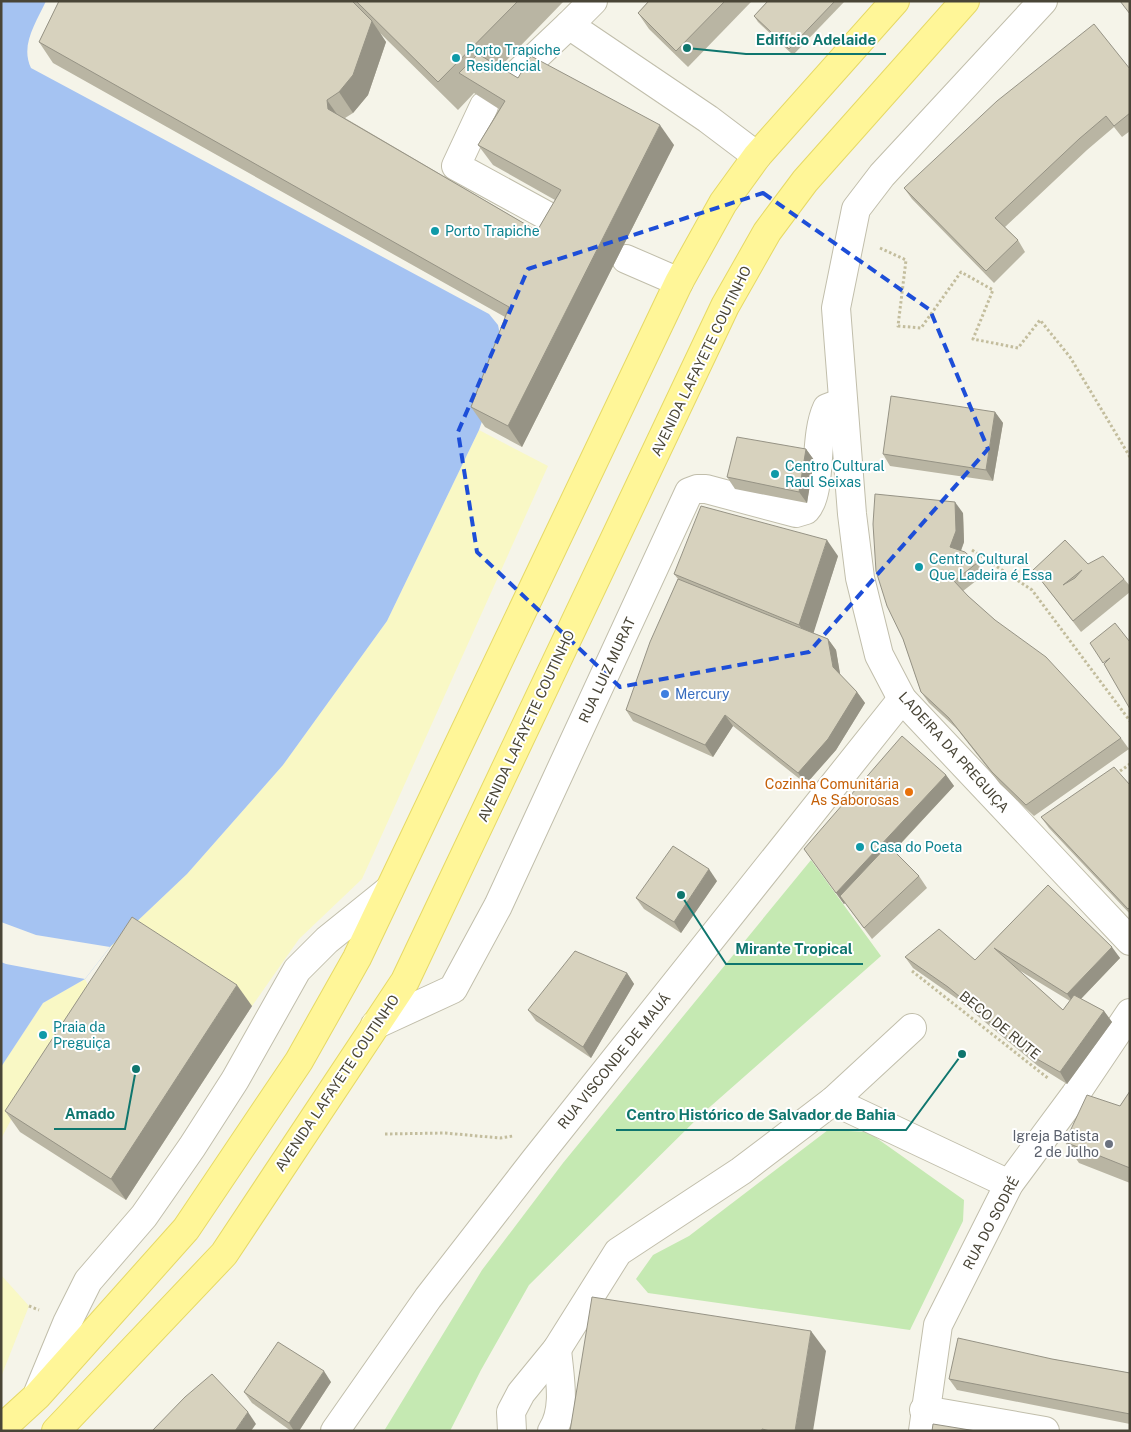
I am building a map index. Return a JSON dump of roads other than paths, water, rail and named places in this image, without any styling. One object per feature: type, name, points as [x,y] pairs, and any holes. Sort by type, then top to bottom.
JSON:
[{"type":"main road","points":[[1,1429],[37,1396],[186,1229],[300,1061],[357,958],[679,282],[723,203],[757,156],[895,1]]},
{"type":"main road","name":"AVENIDA LAFAYETE COUTINHO","points":[[56,1431],[224,1254],[405,981],[725,306],[767,232],[805,181],[964,1]]},
{"type":"street","points":[[514,77],[593,1]]},
{"type":"street","name":"LADEIRA DA PREGUIÇA","points":[[1043,1],[882,175],[856,209],[836,308],[852,514],[860,578],[879,655],[902,699],[1130,941]]},
{"type":"street","points":[[569,25],[708,118],[757,156]]},
{"type":"street","points":[[484,106],[456,166],[562,224]]},
{"type":"street","points":[[626,259],[679,282]]},
{"type":"street","name":"RUA LUIZ MURAT","points":[[375,1025],[453,989],[498,906],[689,492],[697,489],[706,489],[796,513],[806,510],[814,498],[819,434],[823,418],[828,408],[843,402]]},
{"type":"street","name":"RUA VISCONDE DE MAUÁ","points":[[335,1431],[428,1298],[469,1244],[902,699]]},
{"type":"street","points":[[37,1396],[67,1323],[88,1280],[144,1216],[192,1147],[235,1080],[297,970],[327,940],[389,890]]},
{"type":"street","name":"RUA DO SODRÉ","points":[[924,1420],[938,1325],[1009,1184],[1075,1095],[1130,1013]]},
{"type":"street","points":[[512,1431],[511,1412],[520,1393],[557,1349],[618,1252],[742,1171],[833,1101],[912,1028]]},
{"type":"street","points":[[833,1101],[1009,1184]]},
{"type":"street","points":[[552,1431],[559,1420],[560,1399],[557,1349]]},
{"type":"street","points":[[924,1420],[1045,1431]]},
{"type":"water","points":[[1,1],[46,1],[28,42],[27,51],[31,68],[489,314],[498,325],[501,339],[488,404],[479,430],[387,621],[283,765],[187,874],[110,947],[85,979],[43,1003],[1,1067]]},
{"type":"place","name":"Edifício Adelaide","points":[[687,48]]},
{"type":"place","name":"Porto Trapiche Residencial","points":[[456,58]]},
{"type":"place","name":"Porto Trapiche","points":[[435,231]]},
{"type":"place","name":"Centro Cultural Raul Seixas","points":[[775,474]]},
{"type":"place","name":"Centro Cultural Que Ladeira é Essa","points":[[919,567]]},
{"type":"place","name":"Mercury","points":[[665,694]]},
{"type":"place","name":"Cozinha Comunitária As Saborosas","points":[[909,792]]},
{"type":"place","name":"Casa do Poeta","points":[[860,847]]},
{"type":"place","name":"Mirante Tropical","points":[[681,895]]},
{"type":"place","name":"Praia da Preguiça","points":[[43,1035]]},
{"type":"place","name":"Centro Histórico de Salvador de Bahia","points":[[962,1054]]},
{"type":"place","name":"Amado","points":[[136,1069]]},
{"type":"place","name":"Igreja Batista 2 de Julho","points":[[1109,1144]]}]
